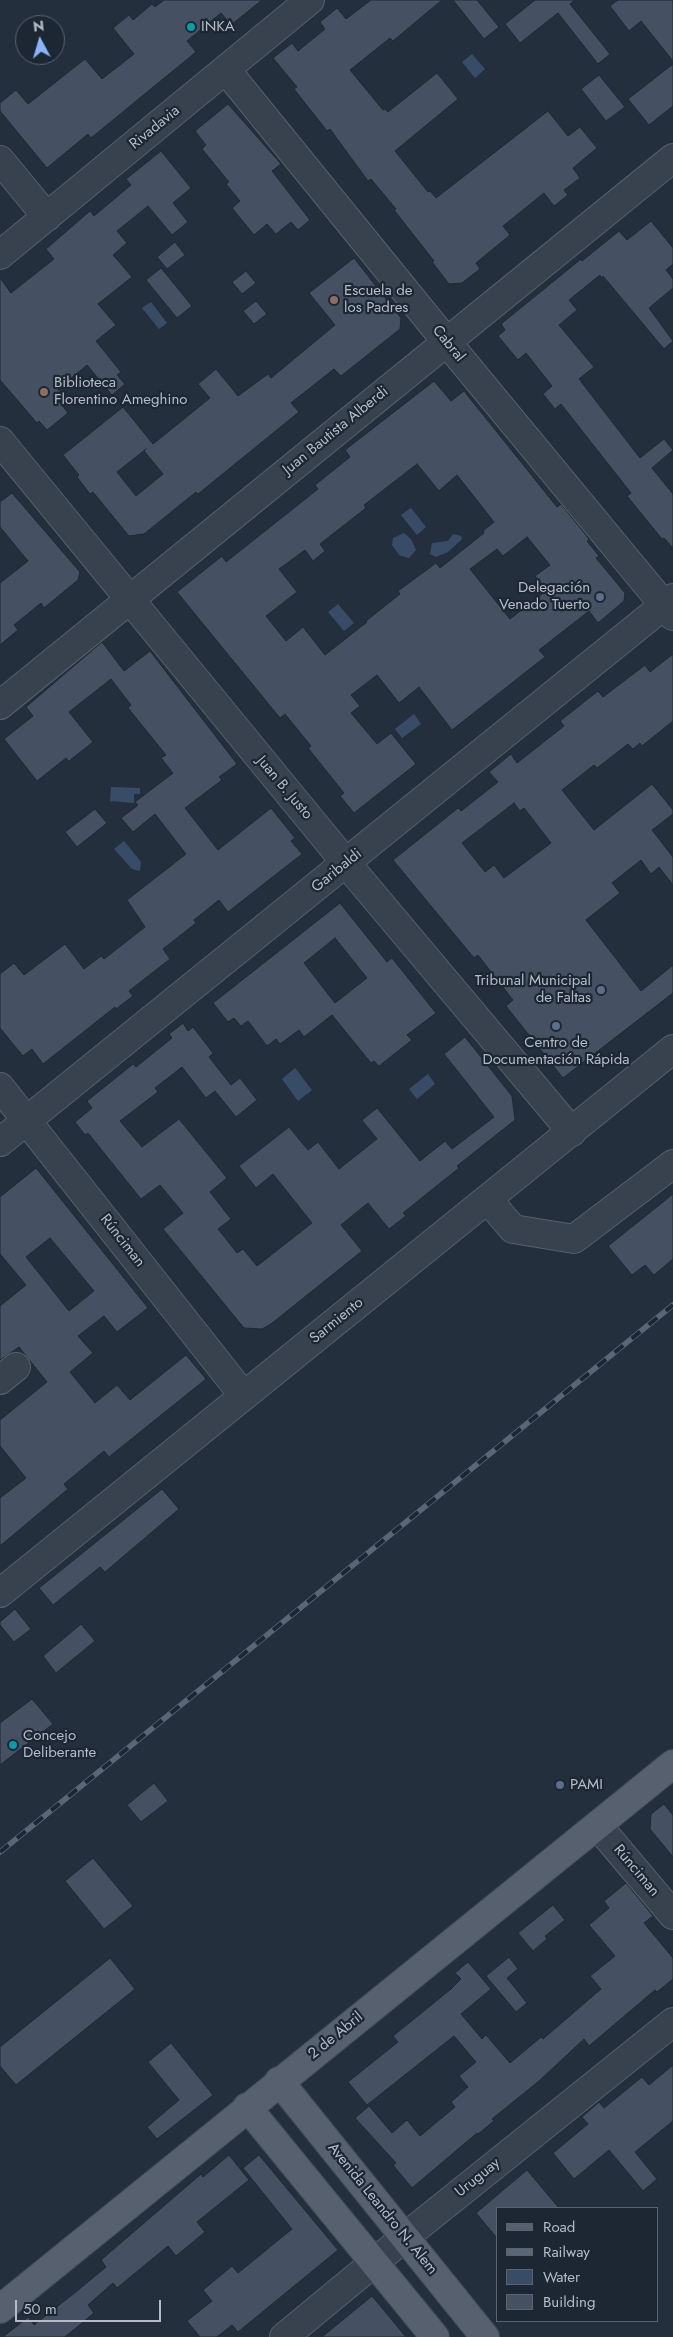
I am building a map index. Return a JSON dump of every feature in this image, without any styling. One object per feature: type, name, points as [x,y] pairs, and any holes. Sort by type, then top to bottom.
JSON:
[{"type":"main road","name":"2 de Abril","points":[[0,2309],[247,2107],[673,1764]]},
{"type":"main road","name":"Avenida Leandro N. Alem","points":[[279,2082],[485,2337]]},
{"type":"main road","points":[[247,2107],[435,2337]]},
{"type":"street","name":"Rivadavia","points":[[0,255],[226,70],[306,1]]},
{"type":"street","name":"Cabral","points":[[226,70],[446,341],[670,607]]},
{"type":"street","name":"Juan Bautista Alberdi","points":[[0,705],[673,158]]},
{"type":"street","points":[[0,160],[46,217]]},
{"type":"street","name":"Juan B. Justo","points":[[0,441],[346,863],[572,1132]]},
{"type":"street","name":"Garibaldi","points":[[0,1142],[346,863],[670,607]]},
{"type":"street","name":"Sarmiento","points":[[0,1593],[572,1132],[671,1055]]},
{"type":"street","name":"Rúnciman","points":[[0,1087],[244,1396]]},
{"type":"street","points":[[488,1200],[513,1229],[574,1239],[673,1164]]},
{"type":"street","name":"Rúnciman","points":[[598,1826],[673,1915]]},
{"type":"street","name":"Uruguay","points":[[284,2337],[374,2262],[673,2022]]},
{"type":"water","points":[[472,54],[485,69],[475,78],[462,62]]},
{"type":"water","points":[[151,302],[167,323],[159,329],[142,308]]},
{"type":"water","points":[[411,508],[426,527],[417,535],[401,515]]},
{"type":"water","points":[[404,533],[411,539],[416,550],[409,558],[399,555],[392,545],[393,538]]},
{"type":"water","points":[[453,534],[461,536],[462,539],[448,552],[436,557],[430,554],[432,543],[448,541]]},
{"type":"water","points":[[338,604],[354,623],[344,631],[328,612]]},
{"type":"water","points":[[414,714],[421,724],[402,738],[395,729]]},
{"type":"water","points":[[111,787],[140,788],[140,794],[134,794],[134,803],[110,801]]},
{"type":"water","points":[[124,841],[141,862],[140,871],[132,869],[114,849]]},
{"type":"water","points":[[295,1068],[312,1090],[298,1101],[282,1079]]},
{"type":"water","points":[[428,1074],[435,1084],[417,1099],[409,1089]]},
{"type":"building","points":[[164,0],[262,0],[231,25],[221,13],[187,41],[196,52],[91,138],[88,134],[47,168],[0,111],[0,103],[16,90],[28,104],[85,59],[102,79],[134,54],[113,28],[129,15],[133,20],[152,4],[155,7]]},
{"type":"building","points":[[371,0],[442,0],[393,41],[390,38],[350,70],[383,110],[385,109],[388,112],[437,73],[458,99],[395,151],[428,192],[430,191],[436,198],[548,111],[568,136],[580,127],[597,148],[573,168],[580,178],[564,190],[568,195],[554,206],[544,193],[503,226],[510,235],[476,263],[480,269],[462,283],[449,284],[432,262],[434,261],[394,210],[396,209],[371,179],[368,181],[330,129],[327,131],[294,89],[297,87],[273,58],[292,43],[298,51],[325,29],[320,22],[337,8],[346,19]]},
{"type":"building","points":[[453,0],[477,0],[499,27],[484,39]]},
{"type":"building","points":[[535,0],[575,0],[570,4],[610,54],[598,64],[558,13],[520,43],[505,24]]},
{"type":"building","points":[[618,0],[673,0],[673,61],[641,21],[629,31],[610,6]]},
{"type":"building","points":[[673,64],[673,106],[649,125],[628,99]]},
{"type":"building","points":[[599,75],[625,107],[606,121],[581,89]]},
{"type":"building","points":[[228,104],[281,164],[272,171],[310,220],[298,230],[291,222],[276,234],[267,224],[254,235],[232,208],[240,201],[226,184],[229,182],[202,149],[206,145],[195,131]]},
{"type":"building","points":[[161,151],[191,188],[173,203],[188,222],[172,235],[148,206],[117,231],[127,243],[113,255],[132,277],[98,304],[116,325],[96,341],[121,372],[117,375],[125,384],[112,395],[87,365],[58,389],[62,394],[57,399],[68,413],[47,430],[39,421],[37,423],[0,380],[0,278],[11,293],[54,259],[46,249],[90,211],[94,216],[131,185],[126,179]]},
{"type":"building","points":[[651,221],[673,248],[673,264],[666,270],[673,279],[673,288],[649,308],[673,341],[664,349],[603,276],[601,278],[600,275],[569,300],[577,310],[559,325],[594,367],[579,379],[640,458],[664,439],[673,450],[652,468],[673,494],[673,548],[664,538],[662,539],[627,496],[631,493],[561,404],[555,409],[543,394],[552,386],[526,353],[518,360],[498,336],[505,330],[501,324],[581,259],[582,261],[619,231],[627,240]]},
{"type":"building","points":[[175,242],[185,255],[167,269],[157,257]]},
{"type":"building","points":[[354,258],[401,318],[400,329],[341,376],[334,369],[291,403],[299,412],[198,494],[196,492],[144,534],[129,536],[93,492],[90,494],[77,477],[79,475],[63,455],[123,407],[153,444],[210,398],[198,384],[216,369],[238,396],[268,374],[271,378],[335,325],[309,293]],"holes":[[[146,449],[144,451],[163,474],[136,496],[117,472]]]},
{"type":"building","points":[[161,268],[192,306],[177,318],[146,280]]},
{"type":"building","points":[[246,271],[256,283],[242,294],[232,282]]},
{"type":"building","points":[[256,301],[267,314],[254,324],[243,311]]},
{"type":"building","points":[[434,381],[451,401],[464,391],[557,507],[561,504],[589,539],[587,541],[599,556],[596,558],[625,593],[624,601],[598,623],[589,611],[539,650],[545,657],[452,730],[419,687],[399,703],[377,675],[351,695],[360,706],[351,713],[377,744],[391,733],[416,764],[354,813],[340,796],[344,793],[308,748],[311,746],[285,714],[280,718],[177,592],[222,556],[226,562],[318,489],[315,485],[350,457],[345,450]],"holes":[[[417,464],[439,491],[457,475],[494,522],[483,531],[484,533],[440,568],[436,563],[398,591],[400,594],[325,655],[303,627],[286,641],[266,616],[297,592],[279,569],[305,550],[313,561],[325,551],[320,544],[366,508],[364,505]],[[527,537],[550,565],[535,576],[547,590],[510,619],[470,569],[497,549],[503,556]]]},
{"type":"building","points":[[12,493],[80,572],[78,580],[44,608],[41,603],[14,625],[18,630],[0,645],[0,583],[28,561],[0,527],[0,502]]},
{"type":"building","points":[[102,642],[124,671],[150,651],[237,764],[219,777],[222,780],[185,808],[218,850],[271,808],[295,838],[291,841],[302,854],[228,912],[219,900],[194,920],[196,923],[163,949],[170,959],[129,991],[133,996],[116,1009],[115,1007],[43,1064],[32,1049],[23,1056],[0,1028],[0,974],[14,963],[24,975],[65,944],[84,969],[101,956],[104,959],[145,927],[127,900],[186,854],[155,814],[133,832],[121,818],[138,805],[135,802],[173,773],[161,758],[166,755],[128,708],[131,705],[111,679],[69,712],[93,742],[69,761],[66,758],[37,781],[4,739],[33,716],[26,707]]},
{"type":"building","points":[[673,654],[673,721],[642,746],[640,743],[633,749],[628,744],[597,768],[594,765],[562,790],[594,830],[652,784],[673,810],[673,814],[652,830],[673,857],[673,885],[659,867],[651,874],[641,860],[612,883],[620,893],[586,920],[641,991],[673,965],[673,993],[563,1078],[506,1006],[513,1000],[478,955],[474,958],[393,860],[458,808],[461,811],[498,782],[489,772],[511,754],[517,763],[564,726],[560,721],[598,691],[603,697],[645,665],[650,672]],"holes":[[[514,803],[520,811],[524,808],[551,843],[504,878],[494,865],[485,872],[462,843]]]},
{"type":"building","points":[[95,809],[107,823],[77,847],[65,832]]},
{"type":"building","points":[[340,903],[387,962],[392,958],[436,1013],[407,1035],[412,1040],[379,1066],[374,1061],[371,1063],[332,1015],[304,1037],[299,1030],[280,1044],[276,1039],[267,1046],[248,1021],[241,1026],[234,1018],[228,1022],[213,1003]],"holes":[[[335,938],[367,978],[335,1003],[304,963]]]},
{"type":"building","points":[[183,1023],[188,1031],[193,1027],[213,1053],[209,1057],[231,1085],[240,1078],[257,1100],[236,1117],[215,1091],[206,1098],[182,1067],[155,1088],[158,1092],[120,1121],[142,1147],[179,1119],[227,1178],[210,1192],[231,1219],[218,1229],[237,1253],[243,1249],[257,1266],[312,1223],[273,1174],[256,1188],[239,1166],[289,1127],[308,1150],[318,1142],[339,1169],[377,1139],[362,1120],[377,1108],[420,1161],[445,1141],[452,1149],[494,1117],[444,1054],[465,1037],[512,1096],[515,1120],[457,1166],[459,1168],[403,1213],[406,1216],[389,1229],[368,1203],[341,1225],[362,1251],[271,1324],[262,1329],[244,1328],[163,1229],[183,1213],[160,1185],[141,1199],[88,1133],[85,1135],[75,1122],[92,1108],[87,1101],[133,1064],[136,1067],[172,1038],[169,1034]]},
{"type":"building","points":[[36,1168],[148,1308],[117,1332],[104,1316],[78,1336],[93,1353],[70,1372],[95,1403],[117,1385],[130,1400],[186,1355],[206,1379],[109,1457],[104,1451],[64,1484],[68,1489],[0,1546],[0,1498],[26,1478],[0,1446],[0,1420],[47,1382],[19,1347],[0,1360],[0,1306],[26,1285],[0,1254],[0,1197]],"holes":[[[50,1238],[94,1291],[69,1311],[26,1257]]]},
{"type":"building","points":[[673,1194],[673,1259],[654,1275],[645,1265],[632,1275],[608,1246]]},
{"type":"building","points":[[162,1489],[179,1509],[105,1572],[100,1567],[53,1605],[39,1588]]},
{"type":"building","points":[[15,1609],[31,1629],[14,1642],[0,1625],[0,1622]]},
{"type":"building","points":[[81,1624],[95,1641],[56,1673],[43,1656]]},
{"type":"building","name":"Concejo Deliberante","points":[[32,1699],[53,1724],[0,1765],[0,1723]]},
{"type":"building","points":[[154,1783],[168,1801],[141,1822],[127,1805]]},
{"type":"building","points":[[664,1804],[673,1815],[673,1857],[650,1829],[651,1814]]},
{"type":"building","points":[[93,1858],[133,1906],[104,1929],[65,1881]]},
{"type":"building","points":[[626,1883],[653,1916],[644,1923],[673,1958],[673,1979],[657,1992],[655,1990],[589,2046],[584,2039],[539,2081],[492,2119],[494,2121],[412,2188],[393,2165],[396,2163],[355,2118],[369,2106],[392,2133],[407,2120],[420,2136],[455,2107],[451,2102],[468,2087],[459,2076],[476,2062],[454,2036],[367,2105],[348,2082],[398,2042],[393,2036],[461,1979],[455,1973],[468,1962],[491,1989],[461,2014],[482,2039],[486,2035],[510,2063],[541,2037],[543,2039],[601,1989],[590,1976],[615,1956],[589,1925],[609,1908],[604,1901]]},
{"type":"building","points":[[553,1905],[565,1920],[545,1936],[547,1939],[533,1951],[518,1933]]},
{"type":"building","points":[[509,1957],[518,1969],[507,1978],[527,2003],[516,2012],[486,1976]]},
{"type":"building","points":[[110,1958],[135,1989],[16,2085],[0,2066],[0,2047]]},
{"type":"building","points":[[171,2043],[213,2095],[157,2139],[147,2127],[179,2100],[148,2062]]},
{"type":"building","points":[[673,2065],[673,2121],[635,2152],[657,2179],[643,2191],[609,2150],[574,2179],[553,2153],[588,2124],[582,2117],[599,2102],[604,2108],[642,2077],[649,2085]]},
{"type":"building","points":[[229,2155],[249,2180],[197,2222],[205,2232],[176,2256],[168,2246],[117,2288],[113,2283],[88,2305],[94,2313],[65,2337],[3,2337],[28,2317],[34,2325],[77,2291],[106,2267],[101,2260],[201,2174],[203,2177]]},
{"type":"building","points":[[259,2155],[338,2250],[238,2332],[232,2325],[217,2337],[200,2337],[187,2321],[212,2301],[203,2290],[232,2266],[238,2273],[292,2229],[243,2168]]},
{"type":"building","points":[[527,2170],[558,2207],[496,2207],[496,2237],[476,2213]]},
{"type":"building","points":[[372,2296],[406,2337],[322,2337]]},
{"type":"railway","points":[[0,1852],[673,1305]]},
{"type":"place","name":"INKA","points":[[191,27]]},
{"type":"place","name":"Escuela de los Padres","points":[[334,300]]},
{"type":"place","name":"Biblioteca Florentino Ameghino","points":[[44,392]]},
{"type":"place","name":"Delegación Venado Tuerto","points":[[600,597]]},
{"type":"place","name":"Tribunal Municipal de Faltas","points":[[601,990]]},
{"type":"place","name":"Centro de Documentación Rápida","points":[[556,1026]]},
{"type":"place","name":"Concejo Deliberante","points":[[13,1745]]},
{"type":"place","name":"PAMI","points":[[560,1785]]}]
